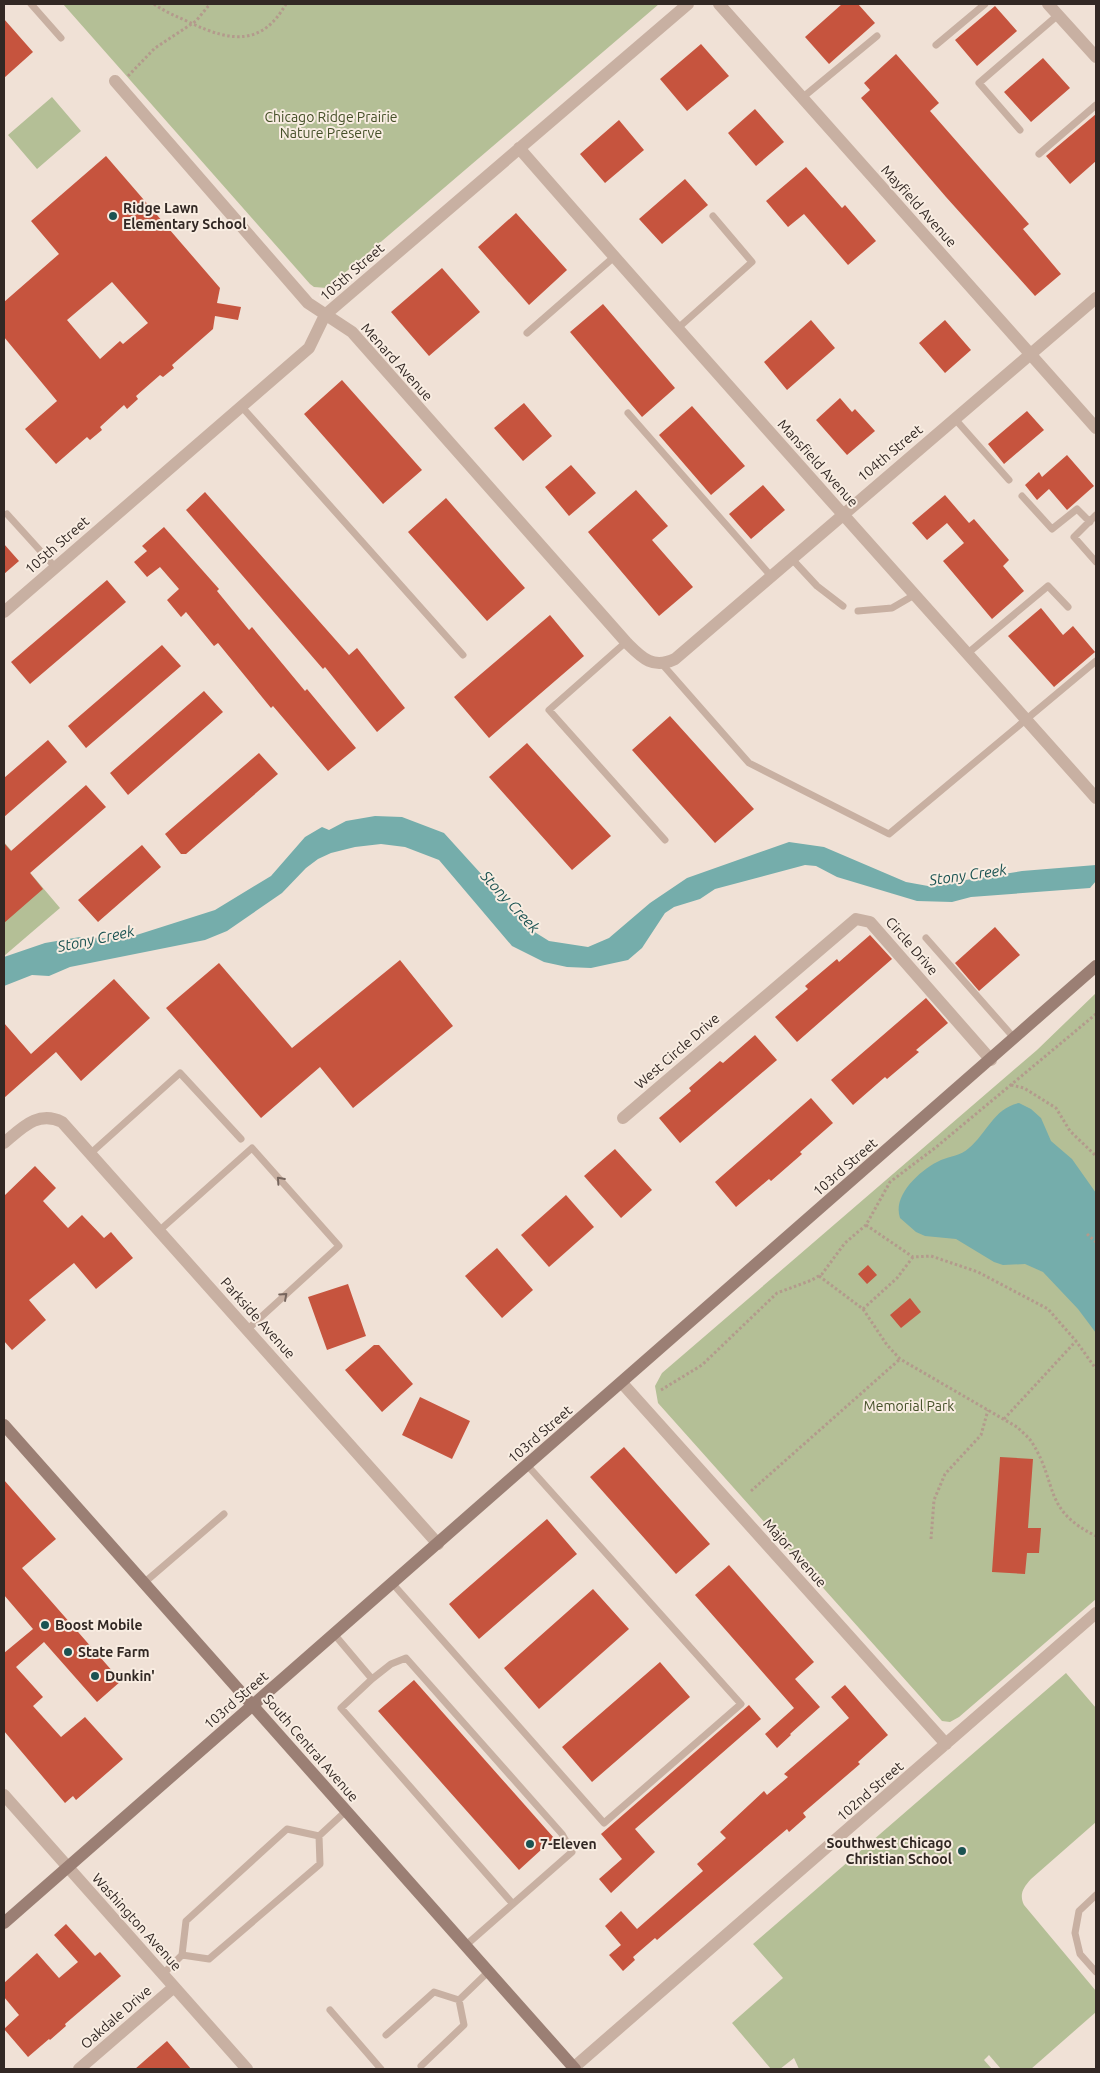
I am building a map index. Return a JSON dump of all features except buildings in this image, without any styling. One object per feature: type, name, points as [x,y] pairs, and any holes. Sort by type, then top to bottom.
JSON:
[{"type":"street","name":"105th Street","points":[[4,612],[309,348],[324,315],[688,4]]},
{"type":"street","name":"Mayfield Avenue","points":[[720,4],[1096,428]]},
{"type":"street","points":[[1048,4],[1096,57]]},
{"type":"street","name":"Menard Avenue","points":[[117,83],[308,302],[324,315],[352,332],[626,642],[646,661],[658,664]]},
{"type":"street","name":"Mansfield Avenue","points":[[519,148],[676,329],[843,512],[1096,798]]},
{"type":"street","name":"104th Street","points":[[658,664],[675,659],[843,512],[1096,298]]},
{"type":"street","name":"Circle Drive","points":[[751,1006],[856,919],[863,920],[870,922],[990,1060]]},
{"type":"street","name":"103rd Street","points":[[4,1923],[1016,1039],[1096,966]]},
{"type":"street","name":"West Circle Drive","points":[[623,1118],[751,1006]]},
{"type":"street","name":"Parkside Avenue","points":[[4,1143],[24,1126],[37,1119],[51,1116],[62,1122],[438,1544]]},
{"type":"street","name":"Major Avenue","points":[[622,1383],[946,1744]]},
{"type":"street","name":"South Central Avenue","points":[[4,1425],[145,1582],[573,2069]]},
{"type":"street","name":"102nd Street","points":[[573,2069],[1096,1613]]},
{"type":"street","name":"Washington Avenue","points":[[4,1795],[247,2069]]},
{"type":"street","name":"Oakdale Drive","points":[[79,2069],[174,1986]]},
{"type":"lane","points":[[31,4],[61,38]]},
{"type":"lane","points":[[936,46],[985,4]]},
{"type":"lane","points":[[1020,130],[979,84],[1058,15]]},
{"type":"lane","points":[[802,98],[877,36]]},
{"type":"lane","points":[[1039,154],[1096,105]]},
{"type":"lane","points":[[676,329],[752,262],[713,216]]},
{"type":"lane","points":[[526,333],[614,257]]},
{"type":"lane","points":[[241,406],[463,655]]},
{"type":"lane","points":[[628,413],[771,576]]},
{"type":"lane","points":[[955,419],[1009,480]]},
{"type":"lane","points":[[1022,496],[1052,529],[1077,509],[1090,522]]},
{"type":"lane","points":[[8,514],[55,567]]},
{"type":"lane","points":[[1096,515],[1074,537],[1096,562]]},
{"type":"lane","points":[[791,558],[817,586],[843,606]]},
{"type":"lane","points":[[968,653],[1048,586],[1068,608]]},
{"type":"lane","points":[[858,611],[892,608],[916,594]]},
{"type":"lane","points":[[626,642],[549,710],[665,840]]},
{"type":"lane","points":[[658,664],[749,763],[890,834],[1096,661]]},
{"type":"lane","points":[[926,938],[1016,1039]]},
{"type":"lane","points":[[91,1153],[180,1073],[241,1139]]},
{"type":"lane","points":[[160,1230],[252,1148],[339,1246],[248,1329]]},
{"type":"lane","points":[[392,1583],[604,1823],[741,1704],[528,1465]]},
{"type":"lane","points":[[145,1582],[224,1514]]},
{"type":"lane","points":[[334,1634],[372,1679]]},
{"type":"lane","points":[[466,1946],[514,1904],[572,1852],[562,1834],[406,1658],[391,1664],[341,1708],[514,1904]]},
{"type":"lane","points":[[182,1955],[209,1959],[320,1864],[319,1836],[346,1811]]},
{"type":"lane","points":[[163,1974],[182,1955],[186,1921],[286,1829],[319,1836]]},
{"type":"lane","points":[[1096,1895],[1079,1911],[1075,1933],[1080,1954],[1096,1972]]},
{"type":"lane","points":[[459,2000],[488,1972]]},
{"type":"lane","points":[[386,2035],[434,1992],[459,2000]]},
{"type":"lane","points":[[421,2066],[464,2025],[459,2000]]},
{"type":"lane","points":[[330,2010],[381,2069]]},
{"type":"path","points":[[154,4],[209,32],[240,38],[255,35],[268,26],[279,16],[286,4]]},
{"type":"path","points":[[117,83],[155,48],[192,24],[210,4]]},
{"type":"path","points":[[661,1390],[702,1365],[777,1293],[819,1276],[845,1243],[866,1225],[890,1182],[1096,1014]]},
{"type":"path","points":[[1011,1085],[1024,1088],[1056,1108],[1070,1131],[1096,1156]]},
{"type":"path","points":[[866,1225],[913,1257],[931,1256],[978,1272],[1048,1309],[1076,1341],[1096,1369]]},
{"type":"path","points":[[1087,1234],[1096,1242]]},
{"type":"path","points":[[863,1309],[897,1278],[913,1257]]},
{"type":"path","points":[[819,1276],[863,1309],[887,1345],[900,1359],[1017,1427],[1032,1442],[1054,1499],[1077,1525],[1096,1536]]},
{"type":"path","points":[[1004,1419],[1076,1341]]},
{"type":"path","points":[[751,1491],[900,1359]]},
{"type":"path","points":[[931,1539],[934,1500],[945,1474],[981,1435],[988,1410]]},
{"type":"green space","name":"Chicago Ridge Prairie Nature Preserve","points":[[63,4],[659,4],[327,288],[314,287],[310,284]]},
{"type":"green space","points":[[52,97],[81,131],[37,169],[8,135]]},
{"type":"green space","points":[[4,842],[60,908],[4,956]]},
{"type":"green space","name":"Memorial Park","points":[[1096,993],[1096,1599],[959,1717],[950,1722],[942,1721],[658,1403],[655,1386],[662,1373],[1037,1050]]},
{"type":"green space","name":"Southwest Chicago Christian School","points":[[1066,1673],[1096,1708],[1096,1822],[1031,1879],[1024,1888],[1022,1898],[1024,1905],[1096,1991],[1096,2012],[1031,2069],[1001,2069],[989,2055],[984,2060],[992,2069],[799,2069],[794,2058],[780,2069],[771,2069],[732,2023],[783,1978],[753,1944]]},
{"type":"water","name":"Stony Creek","points":[[375,816],[402,817],[444,833],[533,931],[549,941],[588,947],[609,938],[650,903],[687,878],[789,842],[824,847],[906,882],[928,886],[1022,871],[1096,865],[1096,881],[1090,888],[971,897],[952,902],[917,901],[837,877],[816,866],[805,865],[715,889],[700,899],[674,907],[665,913],[642,948],[628,960],[591,968],[567,967],[544,962],[512,946],[439,860],[405,847],[381,844],[355,847],[331,853],[318,859],[306,868],[282,893],[227,931],[205,940],[70,967],[49,976],[32,975],[4,986],[4,957],[45,943],[80,937],[124,939],[215,910],[271,876],[305,837],[322,827],[329,830],[346,821]]},
{"type":"water","points":[[1019,1103],[1031,1109],[1041,1118],[1051,1141],[1072,1159],[1096,1193],[1096,1333],[1078,1309],[1043,1272],[1025,1264],[1003,1265],[994,1262],[956,1239],[925,1236],[916,1232],[900,1218],[900,1200],[917,1176],[933,1164],[966,1151],[997,1115],[1010,1106]]},
{"type":"place","name":"Ridge Lawn Elementary School","points":[[113,216]]},
{"type":"place","name":"Boost Mobile","points":[[45,1625]]},
{"type":"place","name":"State Farm","points":[[68,1652]]},
{"type":"place","name":"Dunkin'","points":[[95,1676]]},
{"type":"place","name":"7-Eleven","points":[[530,1844]]},
{"type":"place","name":"Southwest Chicago Christian School","points":[[962,1851]]}]
